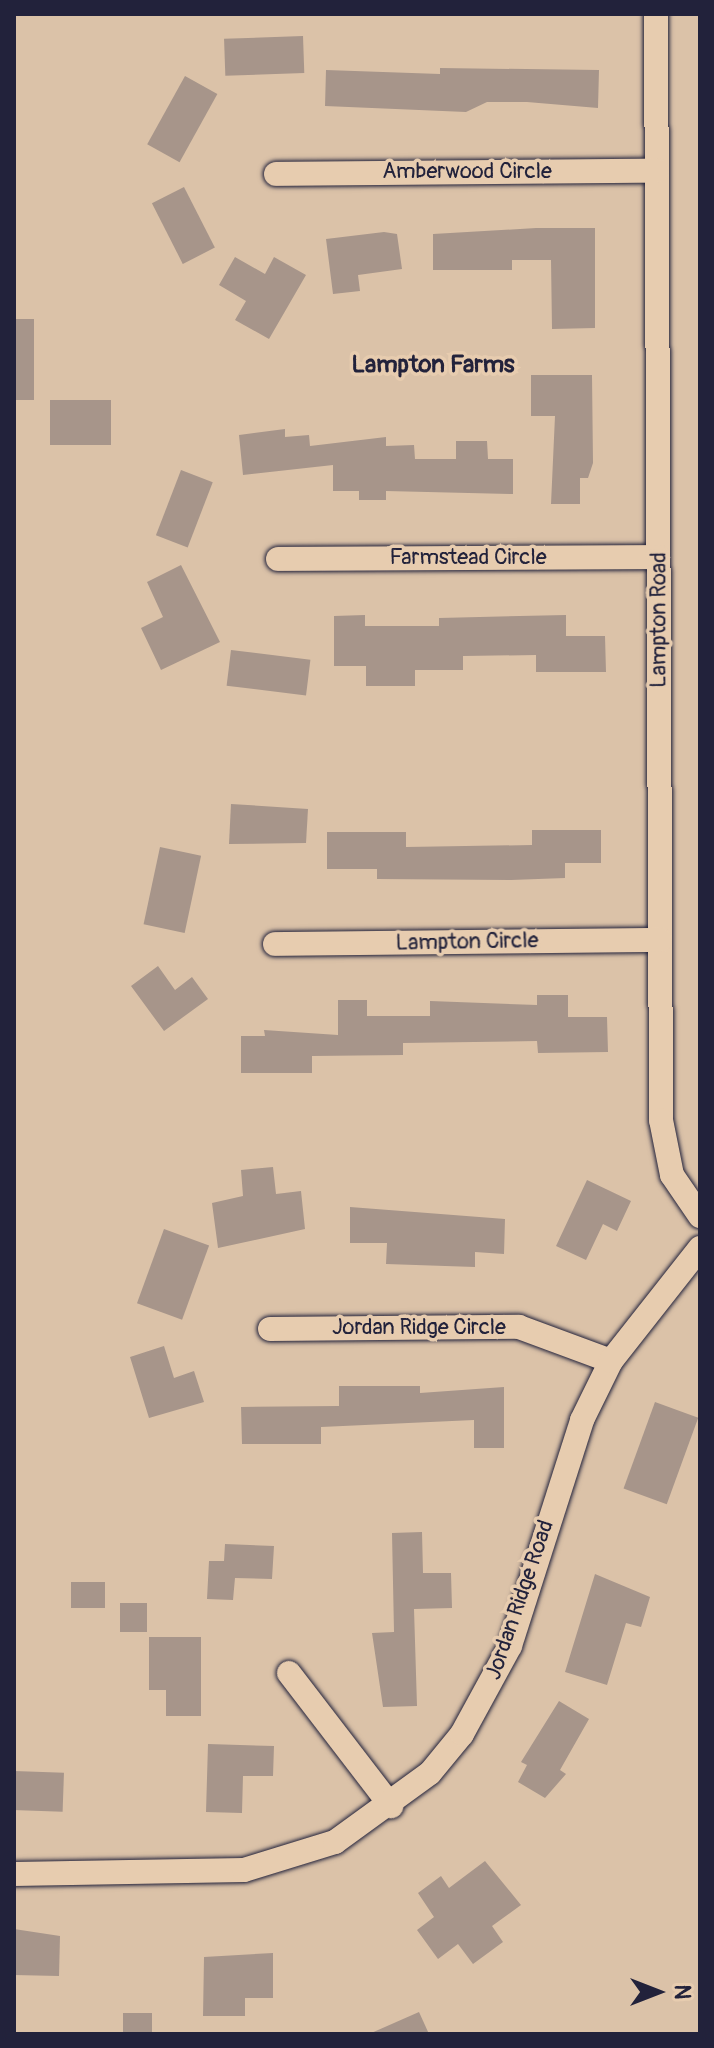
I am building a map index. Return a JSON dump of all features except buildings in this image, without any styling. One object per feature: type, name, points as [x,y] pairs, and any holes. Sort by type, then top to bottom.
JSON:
[{"type":"street","name":"Lampton Road","points":[[656,14],[660,940],[664,1147],[700,1216]]},
{"type":"street","name":"Amberwood Circle","points":[[276,174],[657,171]]},
{"type":"street","name":"Farmstead Circle","points":[[278,559],[658,557]]},
{"type":"street","name":"Lampton Circle","points":[[275,944],[660,940]]},
{"type":"street","name":"Jordan Ridge Road","points":[[14,1874],[244,1870],[335,1842],[391,1806],[430,1773],[488,1692],[582,1420],[611,1361],[700,1248]]},
{"type":"street","name":"Jordan Ridge Circle","points":[[270,1329],[519,1327],[611,1361]]},
{"type":"street","points":[[289,1673],[391,1806]]},
{"type":"district","name":"Lampton Farms","points":[[433,365]]}]
